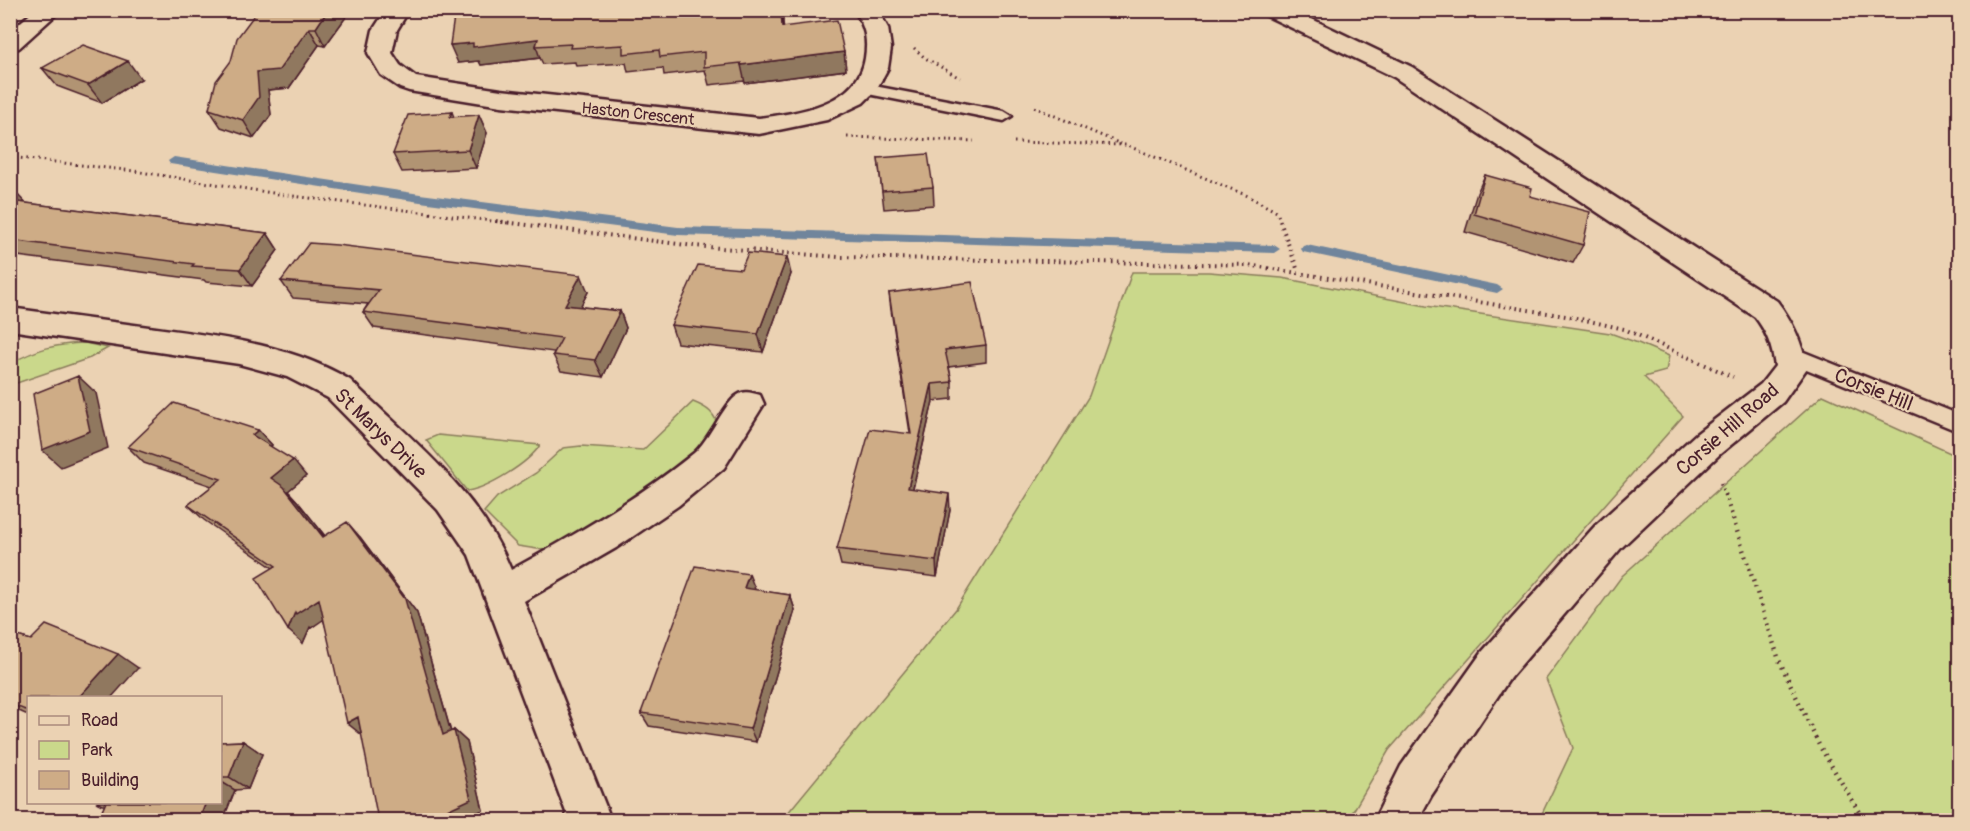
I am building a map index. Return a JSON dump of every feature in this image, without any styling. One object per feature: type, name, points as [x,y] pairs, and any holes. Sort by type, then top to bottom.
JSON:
[{"type":"street","points":[[10,43],[50,10]]},
{"type":"street","name":"Haston Crescent","points":[[398,10],[385,30],[380,53],[390,70],[409,83],[501,98],[759,126],[815,117],[848,100],[864,88],[874,75],[879,59],[879,40],[875,22],[865,10]]},
{"type":"street","points":[[1273,10],[1403,72],[1766,309],[1782,327],[1789,354]]},
{"type":"street","name":"St Marys Drive","points":[[15,325],[224,349],[289,364],[326,380],[339,389],[450,500],[484,548],[587,812],[588,820]]},
{"type":"street","name":"Corsie Hill Road","points":[[1395,820],[1416,782],[1496,665],[1609,536],[1708,444],[1772,393],[1791,368],[1789,354]]},
{"type":"street","points":[[501,595],[603,537],[666,496],[711,458],[748,404]]},
{"type":"lane","points":[[864,88],[1004,116]]},
{"type":"lane","name":"Corsie Hill","points":[[1789,354],[1959,424]]},
{"type":"path","points":[[845,137],[983,141]]},
{"type":"path","points":[[1006,142],[1126,145],[1248,196],[1277,212],[1298,271]]},
{"type":"path","points":[[10,157],[134,171],[297,197],[694,246],[839,257],[1248,264],[1572,317],[1624,330],[1772,393]]},
{"type":"path","points":[[1708,444],[1779,660],[1819,745],[1864,820]]},
{"type":"green space","points":[[1132,272],[1209,272],[1282,278],[1426,306],[1610,333],[1669,356],[1666,371],[1644,377],[1683,416],[1389,750],[1348,820],[782,820],[956,609],[1089,396]]},
{"type":"green space","points":[[85,343],[108,348],[90,358],[11,385],[11,363],[46,348]]},
{"type":"green space","points":[[1823,395],[1959,457],[1959,820],[1539,820],[1573,748],[1546,679],[1622,576]]},
{"type":"green space","points":[[693,402],[710,412],[719,429],[657,494],[550,551],[518,546],[484,512],[497,497],[536,473],[563,448],[581,446],[643,450]]},
{"type":"green space","points":[[438,435],[540,445],[518,467],[507,474],[486,485],[467,491],[426,440]]},
{"type":"building","points":[[258,10],[328,10],[316,28],[309,28],[279,70],[257,72],[259,97],[243,120],[209,109],[216,81],[231,61],[237,38]]},
{"type":"building","points":[[455,10],[781,10],[782,27],[837,20],[844,52],[741,65],[741,63],[704,67],[704,52],[660,57],[659,50],[623,54],[623,45],[570,48],[571,44],[536,46],[538,39],[473,47],[473,43],[450,45]]},
{"type":"building","points":[[83,45],[128,61],[88,85],[42,68]]},
{"type":"building","points":[[452,112],[450,117],[479,115],[468,150],[393,154],[408,115]]},
{"type":"building","points":[[928,154],[933,187],[882,191],[878,158]]},
{"type":"building","points":[[1485,175],[1532,188],[1530,196],[1590,212],[1583,245],[1474,214]]},
{"type":"building","points":[[10,201],[267,233],[240,269],[192,266],[194,264],[10,240]]},
{"type":"building","points":[[309,243],[581,275],[565,305],[620,311],[595,360],[553,355],[562,338],[363,312],[379,290],[281,281]]},
{"type":"building","points":[[748,253],[787,257],[758,334],[671,325],[698,265],[741,269]]},
{"type":"building","points":[[972,282],[986,345],[945,350],[952,382],[932,384],[908,488],[949,494],[936,561],[837,549],[870,429],[911,434],[889,293]]},
{"type":"building","points":[[78,376],[90,431],[42,450],[33,394]]},
{"type":"building","points":[[174,403],[258,430],[252,435],[293,460],[271,478],[284,487],[323,537],[347,522],[405,599],[443,735],[454,730],[471,799],[443,812],[445,820],[378,820],[358,717],[347,723],[319,599],[296,614],[295,612],[288,630],[256,578],[276,566],[188,505],[221,479],[128,447]]},
{"type":"building","points":[[695,566],[749,574],[744,588],[790,595],[750,729],[641,713]]},
{"type":"building","points":[[46,625],[118,654],[80,696],[27,696],[27,711],[10,704],[10,634],[31,640]]},
{"type":"building","points":[[243,741],[229,777],[222,777],[222,742]]},
{"type":"building","points":[[105,804],[205,804],[199,820],[98,820]]},
{"type":"waterway","points":[[174,161],[420,198],[678,231],[1274,249]]},
{"type":"waterway","points":[[1307,249],[1497,289]]}]
